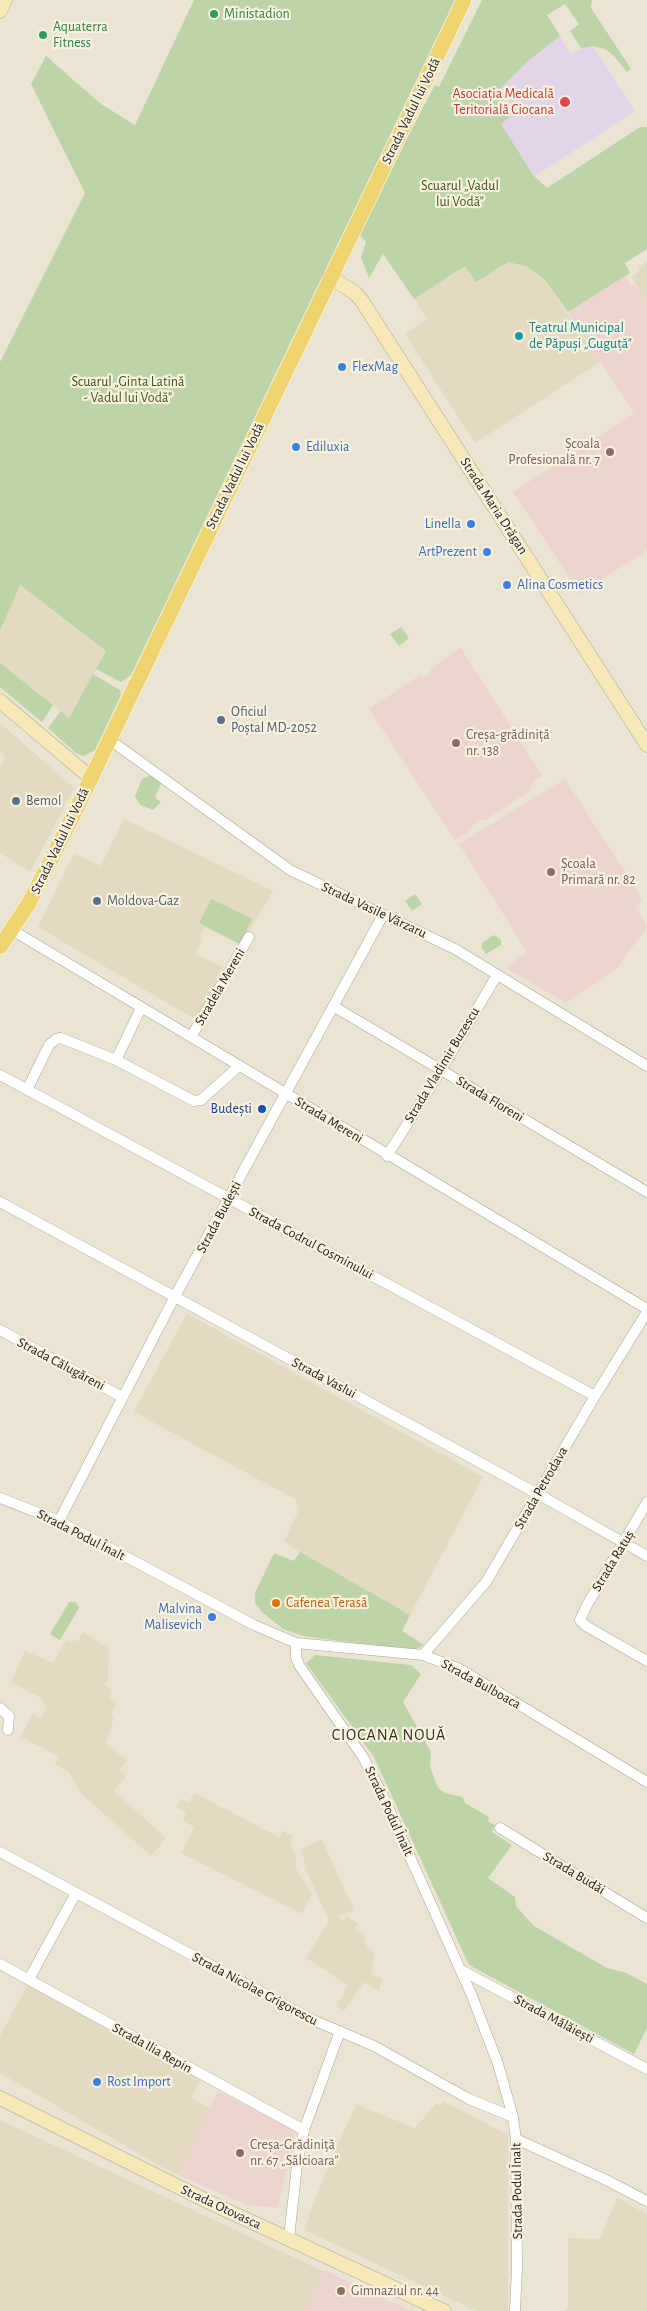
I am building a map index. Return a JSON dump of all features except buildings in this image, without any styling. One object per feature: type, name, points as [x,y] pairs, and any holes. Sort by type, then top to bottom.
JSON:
[{"type":"main road","points":[[0,12],[6,0]]},
{"type":"main road","name":"Strada Vadul lui Vodă","points":[[0,947],[29,903],[110,740],[464,0]]},
{"type":"main road","name":"Strada Maria Drăgan","points":[[330,277],[355,293],[362,301],[647,745]]},
{"type":"main road","points":[[0,701],[91,778]]},
{"type":"main road","name":"Strada Otovasca","points":[[0,2098],[147,2172],[444,2311]]},
{"type":"street","name":"Strada Vasile Vărzaru","points":[[110,740],[290,870],[455,949],[647,1066]]},
{"type":"street","name":"Strada Budești","points":[[59,1521],[174,1298],[284,1093],[383,915]]},
{"type":"street","name":"Strada Mereni","points":[[12,930],[647,1311]]},
{"type":"street","name":"Stradela Mereni","points":[[191,1038],[249,937]]},
{"type":"street","name":"Strada Vladimir Buzescu","points":[[388,1156],[497,975]]},
{"type":"street","name":"Strada Floreni","points":[[333,1006],[647,1192]]},
{"type":"street","points":[[116,1060],[141,1008]]},
{"type":"street","points":[[27,1090],[49,1045],[56,1039],[61,1038],[116,1060],[194,1101],[201,1100],[239,1066]]},
{"type":"street","name":"Strada Codrul Cosminului","points":[[0,1075],[595,1396]]},
{"type":"street","name":"Strada Vaslui","points":[[0,1202],[538,1494],[647,1556]]},
{"type":"street","name":"Strada Petrodava","points":[[423,1656],[486,1582],[647,1311]]},
{"type":"street","name":"Strada Călugăreni","points":[[0,1330],[122,1397]]},
{"type":"street","name":"Strada Podul Înalt","points":[[0,1498],[59,1521],[254,1624],[296,1643],[296,1657],[299,1665],[363,1757],[382,1794],[461,1970],[498,2064],[513,2116],[516,2139],[517,2268],[515,2311]]},
{"type":"street","name":"Strada Ratuș","points":[[647,1502],[587,1604],[580,1620],[586,1626],[647,1661]]},
{"type":"street","name":"Strada Bulboaca","points":[[296,1643],[423,1656],[460,1669],[647,1782]]},
{"type":"street","points":[[0,1708],[9,1716],[8,1730]]},
{"type":"street","name":"Strada Budăi","points":[[500,1828],[647,1918]]},
{"type":"street","name":"Strada Nicolae Grigorescu","points":[[0,1852],[313,2020],[374,2046],[469,2099],[513,2116]]},
{"type":"street","points":[[29,1979],[76,1893]]},
{"type":"street","name":"Strada Ilia Repin","points":[[0,1964],[304,2130]]},
{"type":"street","name":"Strada Mălăiești","points":[[461,1970],[647,2069]]},
{"type":"street","points":[[289,2238],[297,2166],[304,2130],[340,2031]]},
{"type":"street","points":[[516,2139],[604,2179],[647,2202]]},
{"type":"shaded area","name":"Asociația Medicală Teritorială Ciocana","points":[[560,36],[570,54],[584,47],[593,46],[635,111],[535,176],[500,123],[495,94],[528,61]]},
{"type":"shaded area","points":[[508,261],[526,266],[545,280],[600,362],[475,443],[405,334],[427,319],[414,299],[465,266],[476,281]]},
{"type":"shaded area","points":[[647,262],[647,302],[632,277],[640,271],[638,268]]},
{"type":"shaded area","name":"Școala Profesională nr. 7","points":[[625,276],[631,286],[635,284],[647,302],[647,550],[580,594],[513,492],[634,413],[568,312]]},
{"type":"shaded area","points":[[19,585],[106,651],[69,718],[0,663],[0,631]]},
{"type":"shaded area","name":"Creșa-grădiniță nr. 138","points":[[461,648],[542,776],[534,780],[530,791],[485,820],[480,820],[473,825],[471,830],[455,840],[369,709],[420,675],[424,678],[430,674],[431,668]]},
{"type":"shaded area","points":[[0,723],[74,788],[30,872],[0,853],[0,767],[5,757],[0,749]]},
{"type":"shaded area","name":"Școala Primară nr. 82","points":[[565,779],[643,900],[635,906],[647,927],[618,967],[566,1003],[506,968],[527,952],[459,844]]},
{"type":"shaded area","points":[[124,819],[273,891],[241,945],[205,927],[200,936],[203,938],[195,954],[226,969],[196,1020],[38,927],[74,853],[101,866]]},
{"type":"shaded area","points":[[186,1315],[483,1477],[410,1615],[315,1563],[284,1541],[298,1512],[299,1507],[295,1499],[134,1412]]},
{"type":"shaded area","points":[[83,1632],[109,1649],[108,1679],[104,1685],[112,1690],[110,1699],[117,1703],[111,1713],[114,1717],[106,1744],[127,1760],[119,1770],[126,1776],[114,1791],[166,1838],[151,1856],[80,1792],[69,1772],[55,1765],[58,1756],[21,1737],[32,1714],[41,1719],[47,1707],[41,1698],[11,1682],[25,1651],[53,1663],[66,1640],[72,1643],[75,1639],[78,1641]]},
{"type":"shaded area","points":[[194,1793],[279,1837],[283,1831],[293,1836],[290,1843],[296,1858],[295,1867],[312,1894],[302,1914],[181,1853],[194,1827],[183,1821],[186,1812],[177,1808],[181,1799],[189,1802]]},
{"type":"shaded area","points":[[322,1840],[354,1910],[338,1918],[343,1921],[347,1916],[358,1924],[355,1929],[364,1935],[367,1947],[374,1953],[372,1975],[382,1979],[379,1991],[364,1982],[344,2011],[337,2006],[348,1985],[306,1958],[329,1921],[307,1872],[301,1849]]},
{"type":"shaded area","points":[[27,1985],[200,2079],[191,2098],[210,2108],[179,2175],[160,2166],[0,2073],[0,2036]]},
{"type":"shaded area","name":"Creșa-Grădiniță nr. 67 „Sălcioara”","points":[[218,2091],[295,2131],[278,2208],[247,2205],[179,2175]]},
{"type":"shaded area","points":[[443,2101],[508,2135],[508,2311],[476,2311],[305,2230],[310,2212],[331,2160],[356,2104],[415,2128],[434,2106],[437,2104],[440,2106]]},
{"type":"shaded area","points":[[0,2120],[323,2271],[305,2311],[0,2311]]},
{"type":"shaded area","points":[[617,2198],[647,2214],[647,2311],[566,2311],[568,2307],[568,2238],[600,2239]]},
{"type":"shaded area","name":"Gimnaziul nr. 44","points":[[324,2270],[411,2311],[305,2311]]},
{"type":"green space","name":"Scuarul „Ginta Latină - Vadul lui Vodă”","points":[[194,0],[455,0],[131,675],[121,682],[96,669],[106,651],[20,585],[0,631],[0,362],[85,193],[31,84],[46,56],[101,104],[135,125]]},
{"type":"green space","name":"Scuarul „Vadul lui Vodă”","points":[[482,0],[592,0],[591,8],[631,69],[627,72],[614,56],[605,49],[593,46],[581,48],[570,31],[579,24],[565,4],[547,15],[560,36],[528,61],[495,94],[510,117],[501,124],[534,176],[547,188],[640,127],[647,127],[647,249],[625,263],[630,273],[568,312],[545,280],[526,266],[508,262],[476,282],[465,266],[414,299],[383,254],[369,278],[361,257],[366,242],[360,235],[406,140],[435,85],[439,87]]},
{"type":"green space","points":[[401,627],[409,638],[399,646],[390,634]]},
{"type":"green space","points":[[0,663],[53,705],[42,722],[0,687]]},
{"type":"green space","points":[[93,674],[120,690],[121,695],[95,750],[84,756],[77,754],[48,728],[61,711],[69,718]]},
{"type":"green space","points":[[152,775],[161,784],[155,797],[161,802],[153,810],[140,805],[135,796],[142,779]]},
{"type":"green space","points":[[415,894],[422,904],[412,911],[405,901]]},
{"type":"green space","points":[[211,899],[252,919],[240,944],[199,923]]},
{"type":"green space","points":[[494,935],[501,940],[501,945],[486,954],[481,947],[482,943]]},
{"type":"green space","points":[[300,1552],[410,1615],[402,1631],[424,1645],[412,1651],[303,1636],[283,1629],[262,1612],[255,1603],[255,1593],[274,1553],[294,1561]]},
{"type":"green space","points":[[69,1602],[76,1602],[79,1608],[60,1640],[50,1634]]},
{"type":"green space","points":[[315,1655],[411,1665],[421,1674],[403,1702],[431,1752],[430,1767],[438,1788],[445,1793],[463,1797],[465,1803],[489,1817],[488,1821],[495,1825],[492,1832],[512,1845],[488,1878],[515,1897],[516,1906],[534,1926],[607,1968],[626,1973],[647,1984],[647,2028],[634,2054],[469,1965],[374,1757],[306,1663]]},
{"type":"place","name":"Ministadion","points":[[214,14]]},
{"type":"place","name":"Aquaterra Fitness","points":[[43,35]]},
{"type":"place","name":"Asociația Medicală Teritorială Ciocana","points":[[565,102]]},
{"type":"place","name":"Teatrul Municipal de Păpuși „Guguță”","points":[[519,336]]},
{"type":"place","name":"FlexMag","points":[[342,367]]},
{"type":"place","name":"Ediluxia","points":[[296,447]]},
{"type":"place","name":"Școala Profesională nr. 7","points":[[610,452]]},
{"type":"place","name":"Linella","points":[[471,524]]},
{"type":"place","name":"ArtPrezent","points":[[487,552]]},
{"type":"place","name":"Alina Cosmetics","points":[[507,585]]},
{"type":"place","name":"Oficiul Poștal MD-2052","points":[[221,720]]},
{"type":"place","name":"Creșa-grădiniță nr. 138","points":[[456,743]]},
{"type":"place","name":"Bemol","points":[[16,801]]},
{"type":"place","name":"Școala Primară nr. 82","points":[[551,872]]},
{"type":"place","name":"Moldova-Gaz","points":[[97,901]]},
{"type":"place","name":"Budești","points":[[262,1109]]},
{"type":"place","name":"Cafenea Terasă","points":[[276,1603]]},
{"type":"place","name":"Malvina Malisevich","points":[[212,1617]]},
{"type":"place","name":"Rost Import","points":[[97,2082]]},
{"type":"place","name":"Creșa-Grădiniță nr. 67 „Sălcioara”","points":[[240,2153]]},
{"type":"place","name":"Gimnaziul nr. 44","points":[[341,2291]]},
{"type":"district","name":"CIOCANA NOUĂ","points":[[389,1735]]}]
